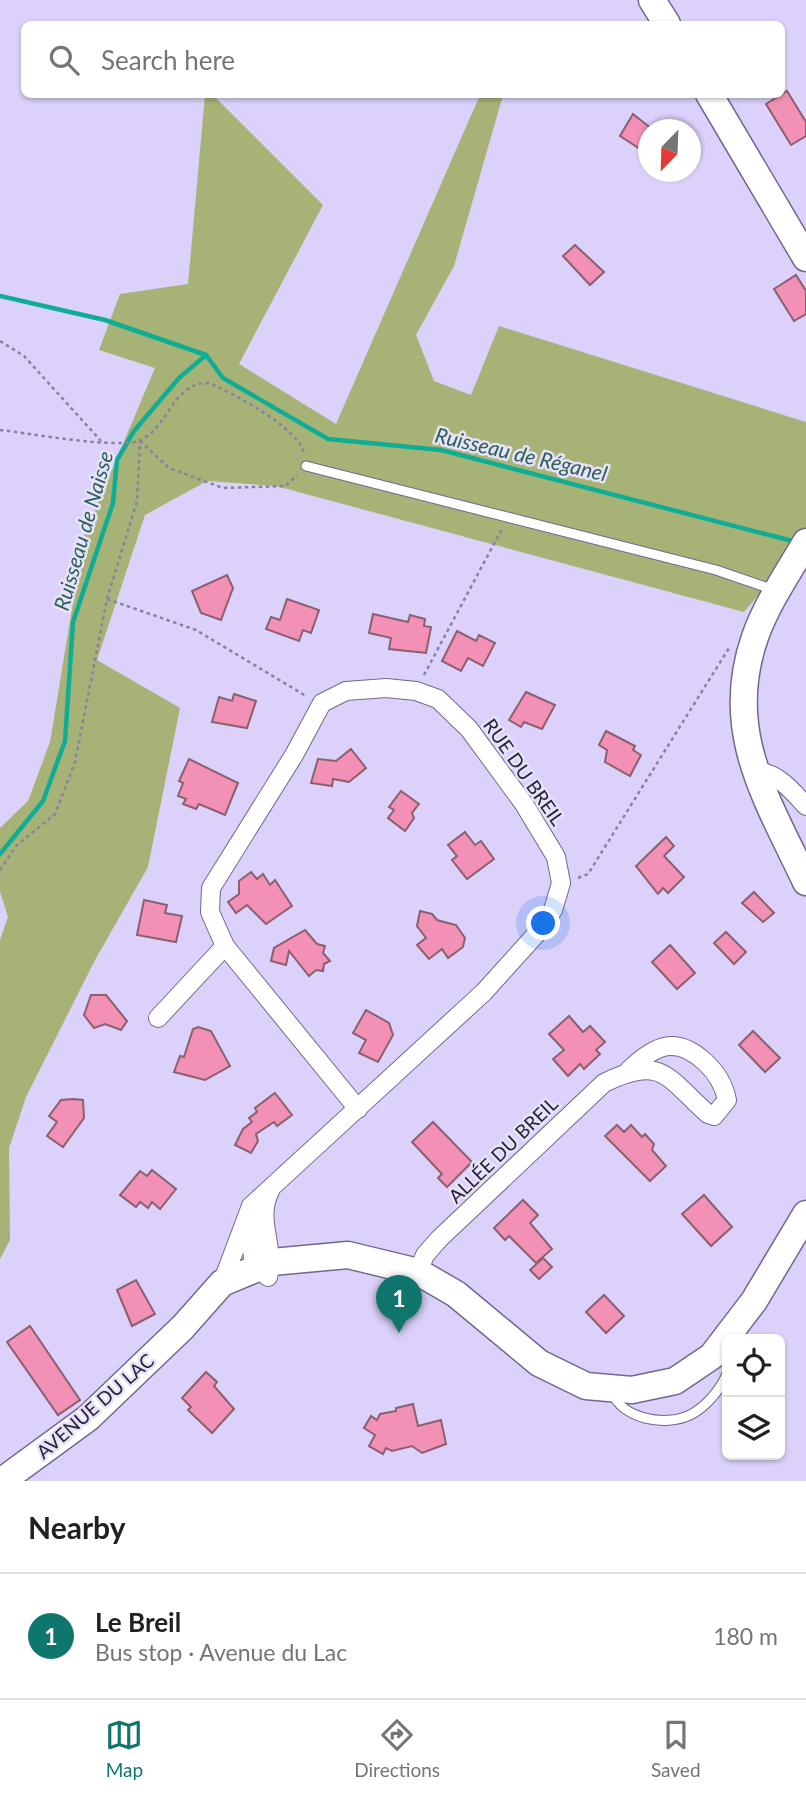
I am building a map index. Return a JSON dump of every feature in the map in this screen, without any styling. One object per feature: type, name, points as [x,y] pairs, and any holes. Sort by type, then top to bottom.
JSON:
[{"type":"street","points":[[652,0],[665,21]]},
{"type":"street","points":[[711,98],[806,258]]},
{"type":"street","points":[[806,542],[776,592],[755,637],[742,691],[744,731],[755,772],[806,882]]},
{"type":"street","name":"RUE DU BREIL","points":[[322,703],[346,691],[386,688],[416,691],[438,699],[469,729],[524,804],[556,857],[561,883]]},
{"type":"street","points":[[322,703],[211,888],[209,912],[225,946],[358,1109]]},
{"type":"street","points":[[755,772],[764,772],[787,785],[806,806]]},
{"type":"street","points":[[222,1283],[251,1206],[484,992],[539,931],[553,910],[561,883]]},
{"type":"street","points":[[158,1018],[225,946]]},
{"type":"street","name":"ALLÉE DU BREIL","points":[[418,1272],[425,1255],[439,1239],[604,1083],[629,1070],[647,1052],[671,1045],[692,1049],[725,1087],[727,1100],[714,1116],[708,1114],[679,1083],[657,1071],[629,1070]]},
{"type":"street","points":[[266,1269],[262,1220],[264,1202],[271,1187]]},
{"type":"street","name":"AVENUE DU LAC","points":[[734,1334],[806,1214]]},
{"type":"street","points":[[248,1218],[251,1258],[266,1269]]},
{"type":"street","name":"AVENUE DU LAC","points":[[2,1481],[88,1418],[183,1327],[222,1283],[266,1269],[348,1255],[418,1272],[456,1294],[539,1363],[586,1386],[612,1390],[656,1387],[690,1374],[722,1346]]},
{"type":"street","name":"AVENUE DU LAC","points":[[183,1327],[246,1288],[266,1269]]},
{"type":"lane","points":[[306,466],[716,570],[776,592]]},
{"type":"lane","points":[[612,1390],[616,1402],[636,1415],[672,1420],[690,1415],[708,1402],[722,1381]]},
{"type":"path","points":[[0,341],[24,356],[101,442]]},
{"type":"path","points":[[0,430],[101,442],[140,441],[153,432],[184,391],[198,383],[209,383],[278,423],[303,447],[306,466],[286,486],[222,488],[169,468],[140,441]]},
{"type":"path","points":[[0,870],[17,845],[55,814],[70,775],[102,636],[107,599],[137,501],[140,441]]},
{"type":"path","points":[[416,691],[508,518]]},
{"type":"path","points":[[107,599],[196,630],[291,689],[322,703]]},
{"type":"path","points":[[561,883],[588,874],[735,637]]},
{"type":"green space","points":[[205,98],[216,98],[323,205],[239,364],[336,424],[479,98],[502,98],[454,266],[416,335],[434,381],[471,395],[499,326],[806,422],[806,539],[744,612],[276,486],[207,481],[145,515],[97,660],[180,708],[148,867],[95,960],[26,1097],[9,1148],[10,1240],[0,1259],[0,940],[8,917],[0,892],[0,828],[28,801],[50,742],[84,536],[155,368],[99,350],[120,294],[188,284]]},
{"type":"building","points":[[787,91],[806,122],[806,136],[791,145],[766,104],[776,98],[785,98]]},
{"type":"building","points":[[633,114],[639,119],[638,148],[620,136]]},
{"type":"building","points":[[575,245],[604,272],[590,285],[563,256]]},
{"type":"building","points":[[796,275],[806,291],[806,314],[794,321],[774,289]]},
{"type":"building","points":[[227,575],[233,588],[221,620],[201,613],[192,591]]},
{"type":"building","points":[[287,599],[319,610],[311,633],[303,630],[299,641],[266,629],[271,617],[280,620]]},
{"type":"building","points":[[373,614],[408,622],[410,615],[425,619],[424,626],[431,627],[426,653],[389,649],[391,638],[369,633]]},
{"type":"building","points":[[457,631],[476,641],[479,635],[495,643],[483,666],[468,658],[461,671],[442,661]]},
{"type":"building","points":[[526,692],[555,705],[542,729],[524,722],[521,727],[509,720]]},
{"type":"building","points":[[234,694],[256,701],[247,728],[212,722],[219,697],[232,701]]},
{"type":"building","points":[[606,731],[635,746],[633,750],[641,755],[630,776],[605,762],[607,750],[599,745]]},
{"type":"building","points":[[351,749],[366,768],[349,782],[333,779],[332,786],[311,783],[318,759],[336,761]]},
{"type":"building","points":[[189,759],[238,783],[225,815],[199,804],[196,809],[183,804],[186,799],[178,796],[183,783],[179,781]]},
{"type":"building","points":[[401,791],[419,804],[405,831],[388,818],[394,810],[389,807]]},
{"type":"building","points":[[465,832],[475,845],[481,841],[494,859],[467,879],[452,860],[457,856],[448,845]]},
{"type":"building","points":[[666,837],[674,846],[664,856],[684,877],[668,893],[663,888],[658,894],[636,866]]},
{"type":"building","points":[[251,872],[257,879],[263,874],[270,885],[275,880],[292,906],[266,924],[247,905],[236,913],[228,902],[239,894],[239,881]]},
{"type":"building","points":[[754,892],[774,913],[763,922],[742,903]]},
{"type":"building","points":[[144,900],[167,905],[165,913],[182,916],[176,942],[137,935]]},
{"type":"building","points":[[420,911],[432,914],[437,920],[456,925],[465,938],[463,947],[448,958],[442,949],[429,959],[417,945],[426,938],[417,926]]},
{"type":"building","points":[[305,930],[317,944],[325,946],[323,953],[330,961],[324,964],[323,971],[316,970],[309,976],[289,951],[286,965],[271,961],[274,948]]},
{"type":"building","points":[[726,932],[746,952],[734,964],[714,943]]},
{"type":"building","points":[[670,945],[695,973],[677,989],[652,962]]},
{"type":"building","points":[[91,995],[106,995],[127,1021],[121,1030],[105,1024],[94,1028],[84,1015]]},
{"type":"building","points":[[366,1010],[389,1023],[393,1035],[378,1062],[359,1053],[366,1040],[353,1033]]},
{"type":"building","points":[[569,1016],[583,1032],[590,1026],[605,1042],[596,1050],[600,1054],[584,1069],[580,1064],[568,1076],[553,1059],[564,1050],[549,1034]]},
{"type":"building","points":[[198,1027],[211,1031],[230,1066],[205,1080],[174,1072],[180,1056],[184,1057],[193,1029]]},
{"type":"building","points":[[753,1031],[780,1058],[765,1072],[739,1045]]},
{"type":"building","points":[[275,1093],[292,1115],[277,1126],[274,1122],[256,1134],[258,1141],[251,1153],[235,1145],[243,1129],[252,1122],[249,1118],[257,1112],[255,1108]]},
{"type":"building","points":[[61,1100],[83,1100],[84,1118],[63,1147],[47,1136],[57,1122],[49,1116]]},
{"type":"building","points":[[433,1122],[472,1162],[447,1187],[438,1178],[442,1174],[412,1142]]},
{"type":"building","points":[[617,1125],[624,1132],[631,1125],[642,1137],[645,1134],[654,1144],[652,1150],[666,1166],[650,1181],[605,1136]]},
{"type":"building","points":[[152,1170],[176,1189],[160,1209],[152,1202],[148,1208],[140,1202],[136,1207],[120,1195],[140,1171],[147,1176]]},
{"type":"building","points":[[704,1195],[732,1227],[711,1246],[682,1214]]},
{"type":"building","points":[[523,1200],[538,1215],[530,1223],[552,1249],[536,1263],[509,1236],[505,1240],[494,1228]]},
{"type":"building","points":[[543,1258],[552,1267],[539,1279],[530,1270]]},
{"type":"building","points":[[136,1280],[155,1314],[132,1326],[117,1290]]},
{"type":"building","points":[[604,1295],[624,1316],[606,1333],[586,1312]]},
{"type":"building","points":[[30,1326],[80,1400],[58,1415],[7,1342]]},
{"type":"building","points":[[206,1372],[217,1382],[214,1386],[234,1409],[212,1433],[188,1410],[191,1407],[182,1398]]},
{"type":"building","points":[[413,1404],[418,1426],[441,1420],[446,1444],[422,1453],[412,1446],[392,1451],[386,1448],[383,1454],[369,1446],[375,1435],[364,1428],[371,1416],[377,1420],[380,1414]]},
{"type":"waterway","name":"Ruisseau de Réganel","points":[[0,296],[105,320],[206,355],[223,378],[328,439],[441,450],[796,542]]},
{"type":"waterway","name":"Ruisseau de Naisse","points":[[0,854],[43,801],[65,741],[73,622],[113,503],[117,460],[134,431],[179,378],[206,355]]},
{"type":"place","name":"Le Breil","points":[[399,1333]]}]
